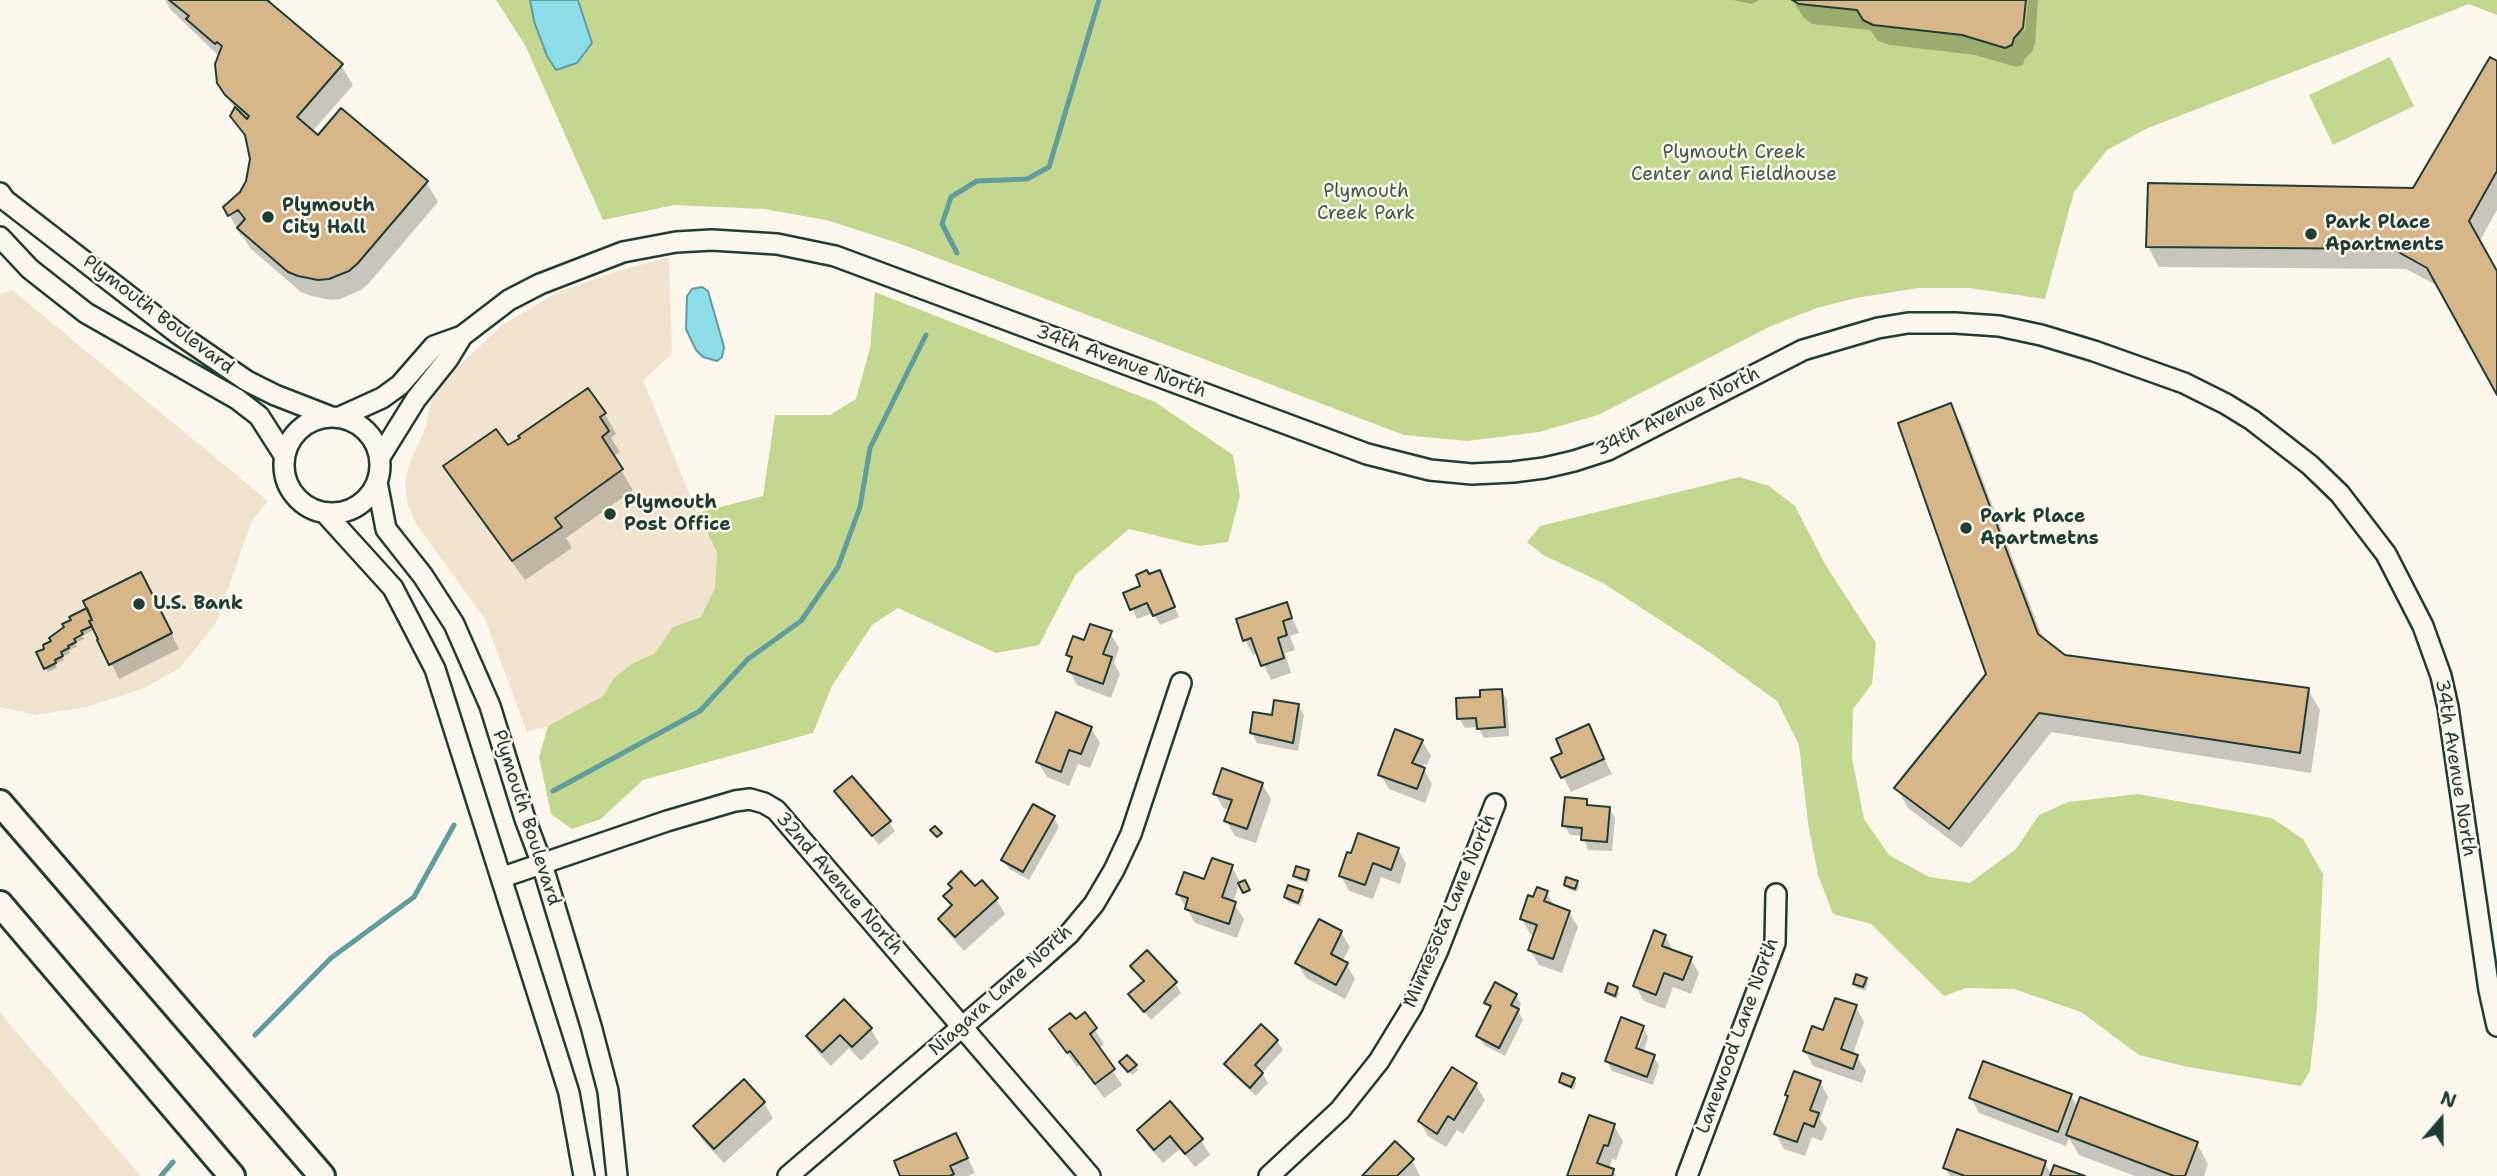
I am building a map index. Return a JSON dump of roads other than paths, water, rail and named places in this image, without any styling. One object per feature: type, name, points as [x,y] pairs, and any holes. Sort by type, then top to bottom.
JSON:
[{"type":"main road","points":[[0,803],[322,1176]]},
{"type":"main road","points":[[0,904],[232,1176]]},
{"type":"street","name":"Plymouth Boulevard","points":[[0,193],[5,200],[177,333],[237,374],[275,395],[334,417]]},
{"type":"street","name":"Plymouth Boulevard","points":[[0,237],[30,269],[86,313],[237,399],[259,416],[284,455]]},
{"type":"street","name":"34th Avenue North","points":[[334,417],[382,398],[400,385],[434,346],[462,336],[494,310],[524,292],[565,273],[623,253],[676,242],[712,240],[777,244],[835,256],[1367,454],[1430,470],[1472,474],[1544,468],[1608,450],[1803,350],[1878,328],[1920,323],[1955,323],[2000,326],[2041,335],[2094,351],[2198,389],[2226,404],[2277,437],[2340,494],[2386,554],[2423,626],[2441,676],[2448,707],[2489,990],[2497,1026]]},
{"type":"street","name":"34th Avenue North","points":[[380,457],[416,399],[449,359],[462,336]]},
{"type":"street","points":[[334,417],[354,421],[365,430],[374,441],[380,457],[377,482],[369,496],[357,507],[326,513],[306,505],[291,492],[284,474],[284,455],[289,441],[299,429],[311,421],[334,417]]},
{"type":"street","name":"Plymouth Boulevard","points":[[377,482],[386,529],[441,603],[465,646],[490,706],[542,864],[605,1081],[612,1118],[617,1176]]},
{"type":"street","name":"Plymouth Boulevard","points":[[326,513],[393,588],[424,642],[435,669],[503,877],[569,1093],[584,1176]]},
{"type":"street","name":"Niagara Lane North","points":[[788,1176],[1069,934],[1094,904],[1131,834],[1181,683]]},
{"type":"street","name":"32nd Avenue North","points":[[503,877],[667,821],[735,801],[750,799],[764,803],[776,810],[1090,1176]]},
{"type":"street","name":"Minnesota Lane North","points":[[1269,1176],[1340,1110],[1379,1061],[1412,1007],[1438,950],[1495,804]]},
{"type":"street","name":"Lanewood Lane North","points":[[1687,1176],[1775,943],[1776,894]]},
{"type":"water","points":[[530,0],[578,0],[592,43],[577,63],[556,70],[547,56],[534,21]]},
{"type":"water","points":[[702,287],[708,291],[724,347],[722,357],[717,361],[703,357],[696,350],[686,329],[687,296],[692,289]]},
{"type":"waterway","points":[[957,253],[942,224],[951,197],[977,181],[1027,179],[1049,167],[1099,0]]},
{"type":"waterway","points":[[553,791],[700,711],[748,659],[801,621],[838,567],[860,507],[870,448],[926,335]]},
{"type":"waterway","points":[[255,1035],[331,958],[414,897],[454,825]]},
{"type":"waterway","points":[[161,1176],[173,1162]]},
{"type":"place","name":"Plymouth City Hall","points":[[268,217]]},
{"type":"place","name":"Park Place Apartments","points":[[2311,234]]},
{"type":"place","name":"Plymouth Post Office","points":[[610,514]]},
{"type":"place","name":"Park Place Apartmetns","points":[[1966,528]]},
{"type":"place","name":"U.S. Bank","points":[[139,604]]},
{"type":"park label","name":"Plymouth Creek Center and Fieldhouse","points":[[1734,164]]},
{"type":"park label","name":"Plymouth Creek Park","points":[[1366,203]]}]
